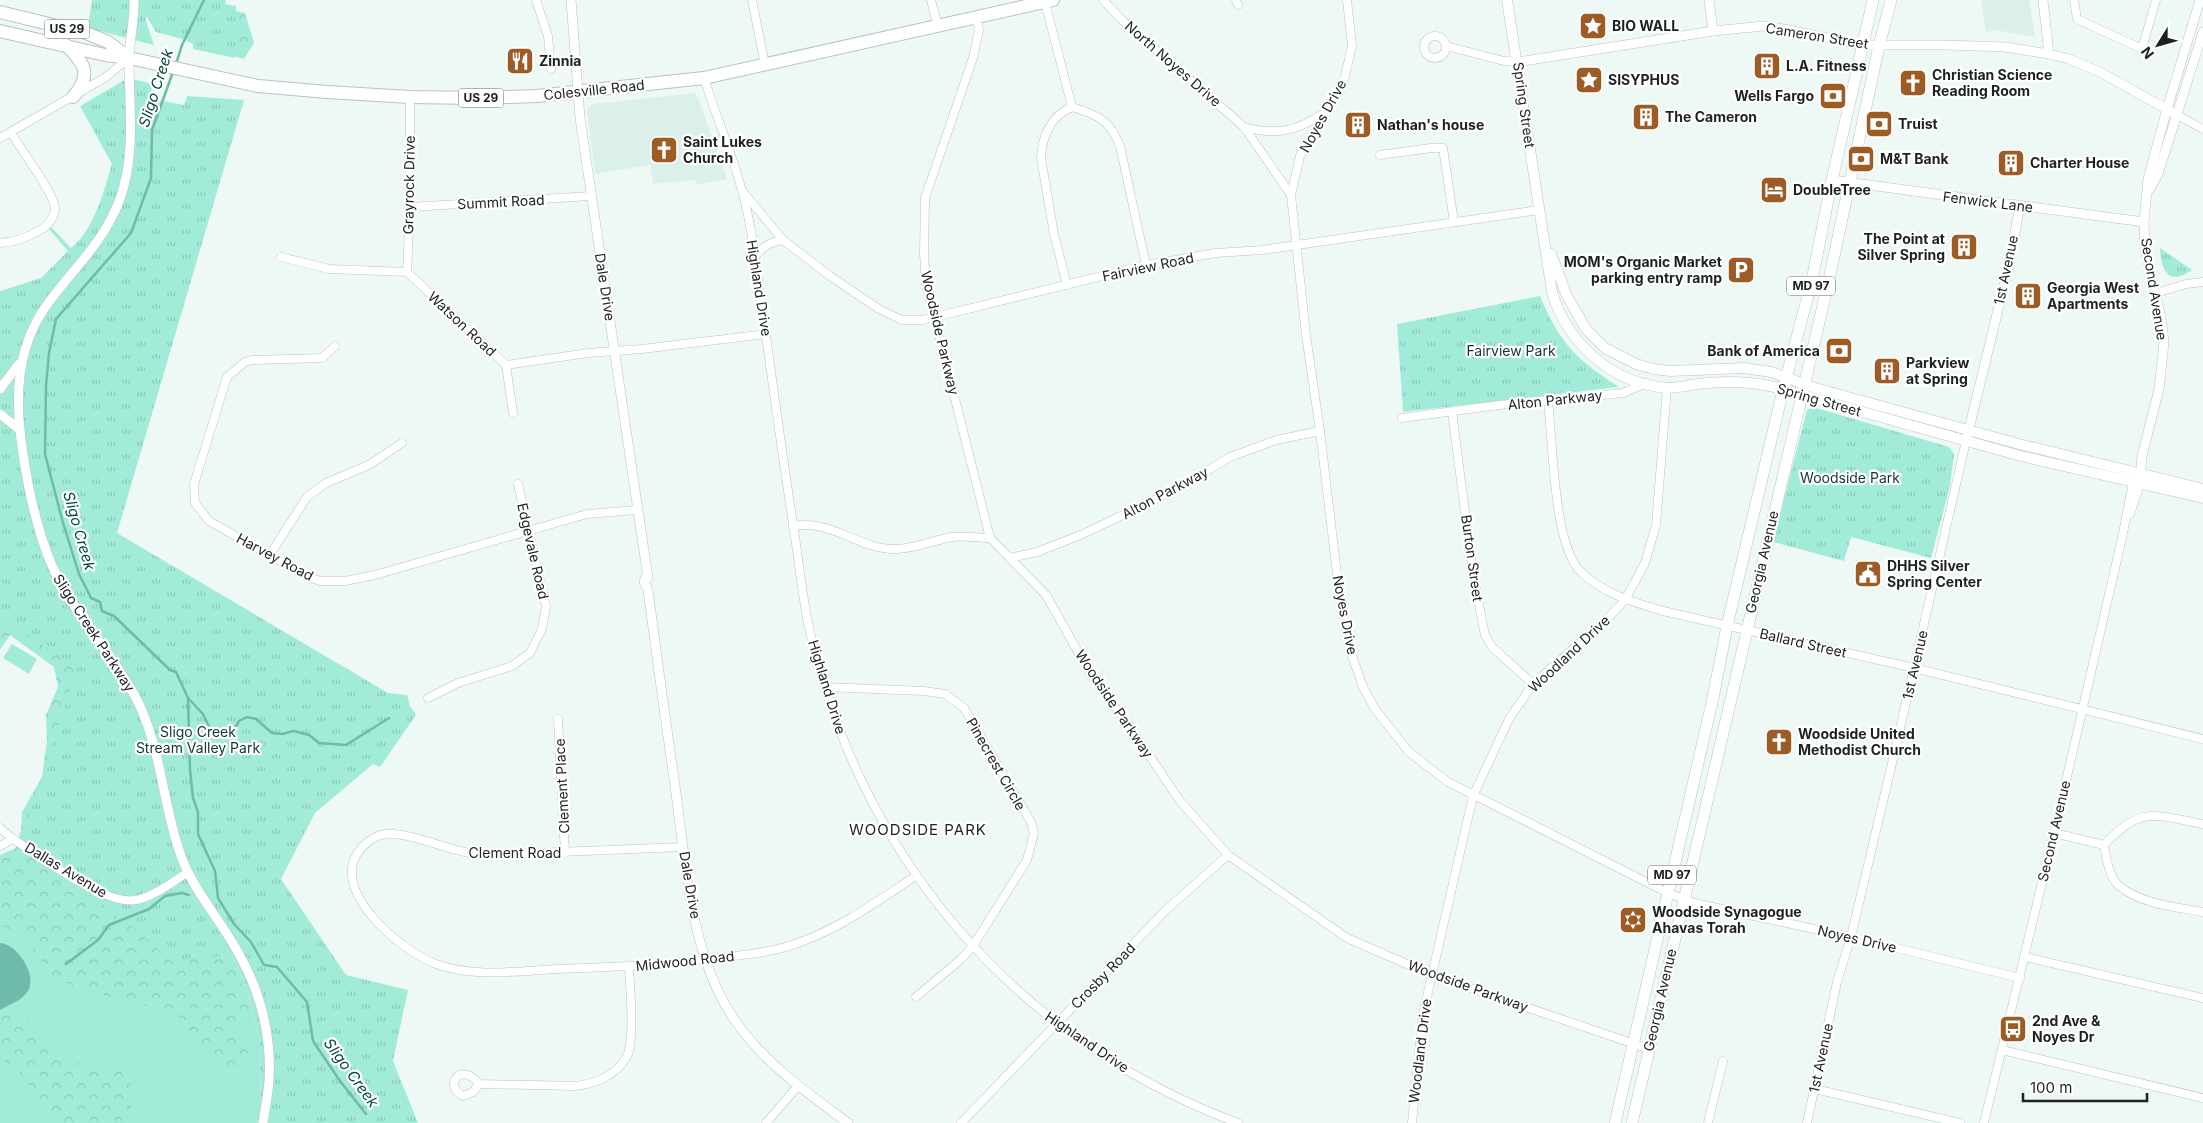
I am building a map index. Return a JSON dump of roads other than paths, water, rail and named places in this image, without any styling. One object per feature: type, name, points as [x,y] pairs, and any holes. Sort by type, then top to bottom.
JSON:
[{"type":"highway","name":"Colesville Road","points":[[0,31],[105,55],[129,58],[186,72],[258,86],[410,97],[537,96],[704,78],[1049,1]]},
{"type":"highway","name":"Colesville Road","points":[[0,12],[86,33],[108,42],[129,58]]},
{"type":"highway","points":[[66,45],[81,60],[85,72],[82,87],[74,97]]},
{"type":"main road","name":"Spring Street","points":[[1508,0],[1552,292],[1566,326],[1580,344],[1598,361],[1621,374],[1667,388],[1723,381],[1747,382],[1783,390],[1802,389],[2203,489]]},
{"type":"main road","name":"Georgia Avenue","points":[[1615,1123],[1635,1044],[1713,698],[1727,626],[1783,390],[1812,280],[1832,180],[1873,0]]},
{"type":"main road","name":"Georgia Avenue","points":[[1632,1123],[1891,0]]},
{"type":"main road","name":"Spring Street","points":[[1539,210],[1555,268],[1567,296],[1586,329],[1606,348],[1636,364],[1670,371],[1744,368],[1771,372],[1787,378],[1802,389],[1966,441],[2203,498]]},
{"type":"street","name":"Sligo Creek Parkway","points":[[134,0],[129,58],[132,123],[129,160],[121,196],[111,222],[98,243],[44,310],[25,345],[18,388],[20,430],[32,501],[48,557],[65,591],[125,678],[143,712],[153,742],[179,852],[187,873],[250,972],[260,1002],[268,1044],[269,1081],[263,1123]]},
{"type":"street","points":[[536,0],[548,36],[551,69]]},
{"type":"street","name":"Dale Drive","points":[[571,0],[580,118],[647,574],[644,582],[648,590],[692,904],[706,960],[719,992],[743,1032],[779,1071],[848,1123]]},
{"type":"street","points":[[752,0],[765,65]]},
{"type":"street","points":[[930,0],[938,27]]},
{"type":"street","name":"North Noyes Drive","points":[[1103,0],[1244,127],[1291,195]]},
{"type":"street","name":"Noyes Drive","points":[[1347,0],[1351,48],[1345,76],[1338,92],[1300,156],[1291,195],[1306,335],[1320,430],[1339,591],[1349,647],[1363,687],[1374,709],[1409,752],[1448,782],[1668,893],[1694,903],[1851,937],[2020,978]]},
{"type":"street","points":[[1709,0],[1713,31]]},
{"type":"street","points":[[2042,0],[2049,54]]},
{"type":"street","points":[[2074,0],[2077,19],[2142,49],[2156,0]]},
{"type":"street","name":"Second Avenue","points":[[1984,1123],[2025,957],[2122,538],[2159,390],[2163,336],[2156,293],[2145,249],[2144,222],[2148,179],[2166,109],[2200,0]]},
{"type":"street","points":[[1049,1],[1072,107]]},
{"type":"street","name":"Woodside Parkway","points":[[976,18],[979,30],[972,58],[925,198],[924,254],[926,284],[990,538],[1046,595],[1091,675],[1128,724],[1180,801],[1228,856],[1347,938],[1432,975],[1648,1049]]},
{"type":"street","name":"Cameron Street","points":[[1446,46],[1504,61],[1518,62],[1713,31],[1749,27],[1772,27],[1862,45],[2004,47],[2069,59],[2100,72],[2177,115]]},
{"type":"street","points":[[2190,32],[2202,34]]},
{"type":"street","name":"Second Avenue","points":[[2148,194],[2158,174],[2202,34]]},
{"type":"street","points":[[0,138],[74,97],[106,77],[129,58]]},
{"type":"street","name":"Highland Drive","points":[[704,78],[743,192],[755,256],[807,618],[825,687],[849,757],[862,785],[916,876],[973,946],[1010,984],[1056,1024],[1123,1067],[1163,1090],[1207,1111],[1238,1123]]},
{"type":"street","name":"Grayrock Drive","points":[[407,272],[410,207],[410,97]]},
{"type":"street","points":[[1067,285],[1054,234],[1041,158],[1042,148],[1050,124],[1060,112],[1072,107],[1089,112],[1104,120],[1114,131],[1120,146],[1146,266]]},
{"type":"street","points":[[1244,127],[1266,132],[1285,131],[1305,125],[1325,112]]},
{"type":"street","points":[[2177,115],[2203,129]]},
{"type":"street","points":[[0,243],[22,239],[45,228],[53,217],[55,207],[51,195],[11,132]]},
{"type":"street","points":[[1380,155],[1443,148],[1454,222]]},
{"type":"street","name":"Fenwick Lane","points":[[1832,180],[2144,222]]},
{"type":"street","name":"Fairview Road","points":[[743,192],[783,240],[879,309],[902,320],[922,320],[1146,266],[1216,253],[1262,250],[1539,210]]},
{"type":"street","name":"Summit Road","points":[[410,207],[591,196]]},
{"type":"street","name":"1st Avenue","points":[[1807,1123],[1837,982],[1851,937],[1966,441],[2009,265],[2020,205]]},
{"type":"street","points":[[755,256],[764,246],[773,241],[783,240]]},
{"type":"street","points":[[281,257],[329,269],[407,272]]},
{"type":"street","name":"Watson Road","points":[[407,272],[506,365],[766,334]]},
{"type":"street","points":[[2156,293],[2186,284],[2203,282]]},
{"type":"street","name":"Harvey Road","points":[[335,346],[322,358],[252,360],[245,362],[227,376],[218,399],[194,484],[195,502],[209,521],[315,580],[345,581],[375,575],[528,529],[587,514],[637,510]]},
{"type":"street","points":[[0,389],[21,362]]},
{"type":"street","points":[[506,365],[513,413]]},
{"type":"street","name":"Alton Parkway","points":[[1402,418],[1623,393],[1646,383]]},
{"type":"street","name":"Woodland Drive","points":[[1412,1123],[1423,1014],[1473,796],[1509,719],[1533,684],[1602,624],[1625,600],[1645,563],[1656,525],[1667,388]]},
{"type":"street","name":"Ballard Street","points":[[1548,402],[1554,477],[1565,540],[1580,572],[1614,595],[1625,600],[1727,626],[1914,668],[2203,739]]},
{"type":"street","name":"Burton Street","points":[[1452,412],[1484,635],[1492,647],[1533,684]]},
{"type":"street","points":[[0,414],[20,430]]},
{"type":"street","name":"Alton Parkway","points":[[1010,558],[1037,552],[1084,534],[1173,491],[1230,458],[1276,440],[1320,430]]},
{"type":"street","points":[[270,556],[308,497],[326,483],[370,465],[402,443]]},
{"type":"street","name":"Edgevale Road","points":[[428,698],[458,683],[512,666],[530,652],[542,629],[546,607],[518,484]]},
{"type":"street","points":[[793,526],[807,524],[824,526],[878,548],[897,550],[954,537],[990,538]]},
{"type":"street","name":"Pinecrest Circle","points":[[825,687],[924,691],[946,694],[953,698],[964,708],[1031,822],[1034,833],[1027,860],[973,946],[960,960],[916,997]]},
{"type":"street","name":"Clement Place","points":[[558,719],[565,853]]},
{"type":"street","points":[[2104,845],[2127,822],[2140,817],[2162,816],[2203,824]]},
{"type":"street","points":[[0,828],[13,839]]},
{"type":"street","name":"Clement Road","points":[[436,964],[406,949],[382,929],[356,892],[352,877],[354,859],[368,841],[382,834],[396,833],[463,854],[480,855],[683,847]]},
{"type":"street","points":[[2054,833],[2104,845]]},
{"type":"street","name":"Dallas Avenue","points":[[0,846],[13,839],[106,896],[120,900],[137,900],[187,873]]},
{"type":"street","points":[[2104,845],[2107,861],[2117,884],[2133,894],[2158,903],[2203,912]]},
{"type":"street","name":"Crosby Road","points":[[961,1123],[1166,910],[1228,856]]},
{"type":"street","name":"Midwood Road","points":[[436,964],[465,971],[489,972],[629,967],[758,953],[804,941],[839,925],[916,876]]},
{"type":"street","points":[[2025,957],[2203,998]]},
{"type":"street","points":[[479,1084],[575,1086],[588,1085],[606,1078],[627,1055],[631,1010],[629,967]]},
{"type":"street","points":[[2002,1050],[2203,1098]]},
{"type":"street","points":[[1708,1123],[1723,1060]]},
{"type":"street","points":[[766,1123],[798,1086]]},
{"type":"street","points":[[1815,1089],[1960,1123]]},
{"type":"waterway","name":"Sligo Creek","points":[[176,64],[182,45],[204,0]]},
{"type":"waterway","name":"Sligo Creek","points":[[173,72],[152,130],[151,178],[131,233],[56,319],[49,353],[46,386],[45,454],[79,574],[91,598],[100,602],[102,611],[114,616],[170,670],[176,672],[188,698],[190,770],[193,798],[198,812],[198,834],[215,871],[218,898],[234,924],[251,942],[264,965],[277,967],[307,1002],[313,1041],[340,1081],[366,1114]]},
{"type":"waterway","points":[[189,699],[203,714],[211,731],[220,736],[232,733],[239,721],[247,717],[256,719],[272,733],[282,734],[294,731],[309,735],[319,743],[346,745],[389,718]]},
{"type":"waterway","points":[[66,964],[98,940],[109,925],[149,909],[165,896],[182,893],[189,895]]},
{"type":"place","name":"BIO WALL","points":[[1593,26]]},
{"type":"place","name":"Zinnia","points":[[520,61]]},
{"type":"place","name":"L.A. Fitness","points":[[1767,66]]},
{"type":"place","name":"SISYPHUS","points":[[1589,80]]},
{"type":"place","name":"Christian Science Reading Room","points":[[1913,83]]},
{"type":"place","name":"Wells Fargo","points":[[1833,96]]},
{"type":"place","name":"The Cameron","points":[[1646,117]]},
{"type":"place","name":"Truist","points":[[1879,124]]},
{"type":"place","name":"Nathan's house","points":[[1358,125]]},
{"type":"place","name":"Saint Lukes Church","points":[[664,150]]},
{"type":"place","name":"M&T Bank","points":[[1861,159]]},
{"type":"place","name":"Charter House","points":[[2011,163]]},
{"type":"place","name":"DoubleTree","points":[[1774,190]]},
{"type":"place","name":"The Point at Silver Spring","points":[[1964,247]]},
{"type":"place","name":"MOM's Organic Market parking entry ramp","points":[[1741,270]]},
{"type":"place","name":"Georgia West Apartments","points":[[2028,296]]},
{"type":"place","name":"Bank of America","points":[[1839,351]]},
{"type":"place","name":"Parkview at Spring","points":[[1887,371]]},
{"type":"place","name":"DHHS Silver Spring Center","points":[[1868,574]]},
{"type":"place","name":"Woodside United Methodist Church","points":[[1779,742]]},
{"type":"place","name":"Woodside Synagogue Ahavas Torah","points":[[1633,920]]},
{"type":"place","name":"2nd Ave & Noyes Dr","points":[[2013,1029]]},
{"type":"district","name":"WOODSIDE PARK","points":[[918,830]]},
{"type":"park label","name":"Fairview Park","points":[[1511,351]]},
{"type":"park label","name":"Woodside Park","points":[[1850,478]]},
{"type":"park label","name":"Sligo Creek Stream Valley Park","points":[[198,740]]}]
